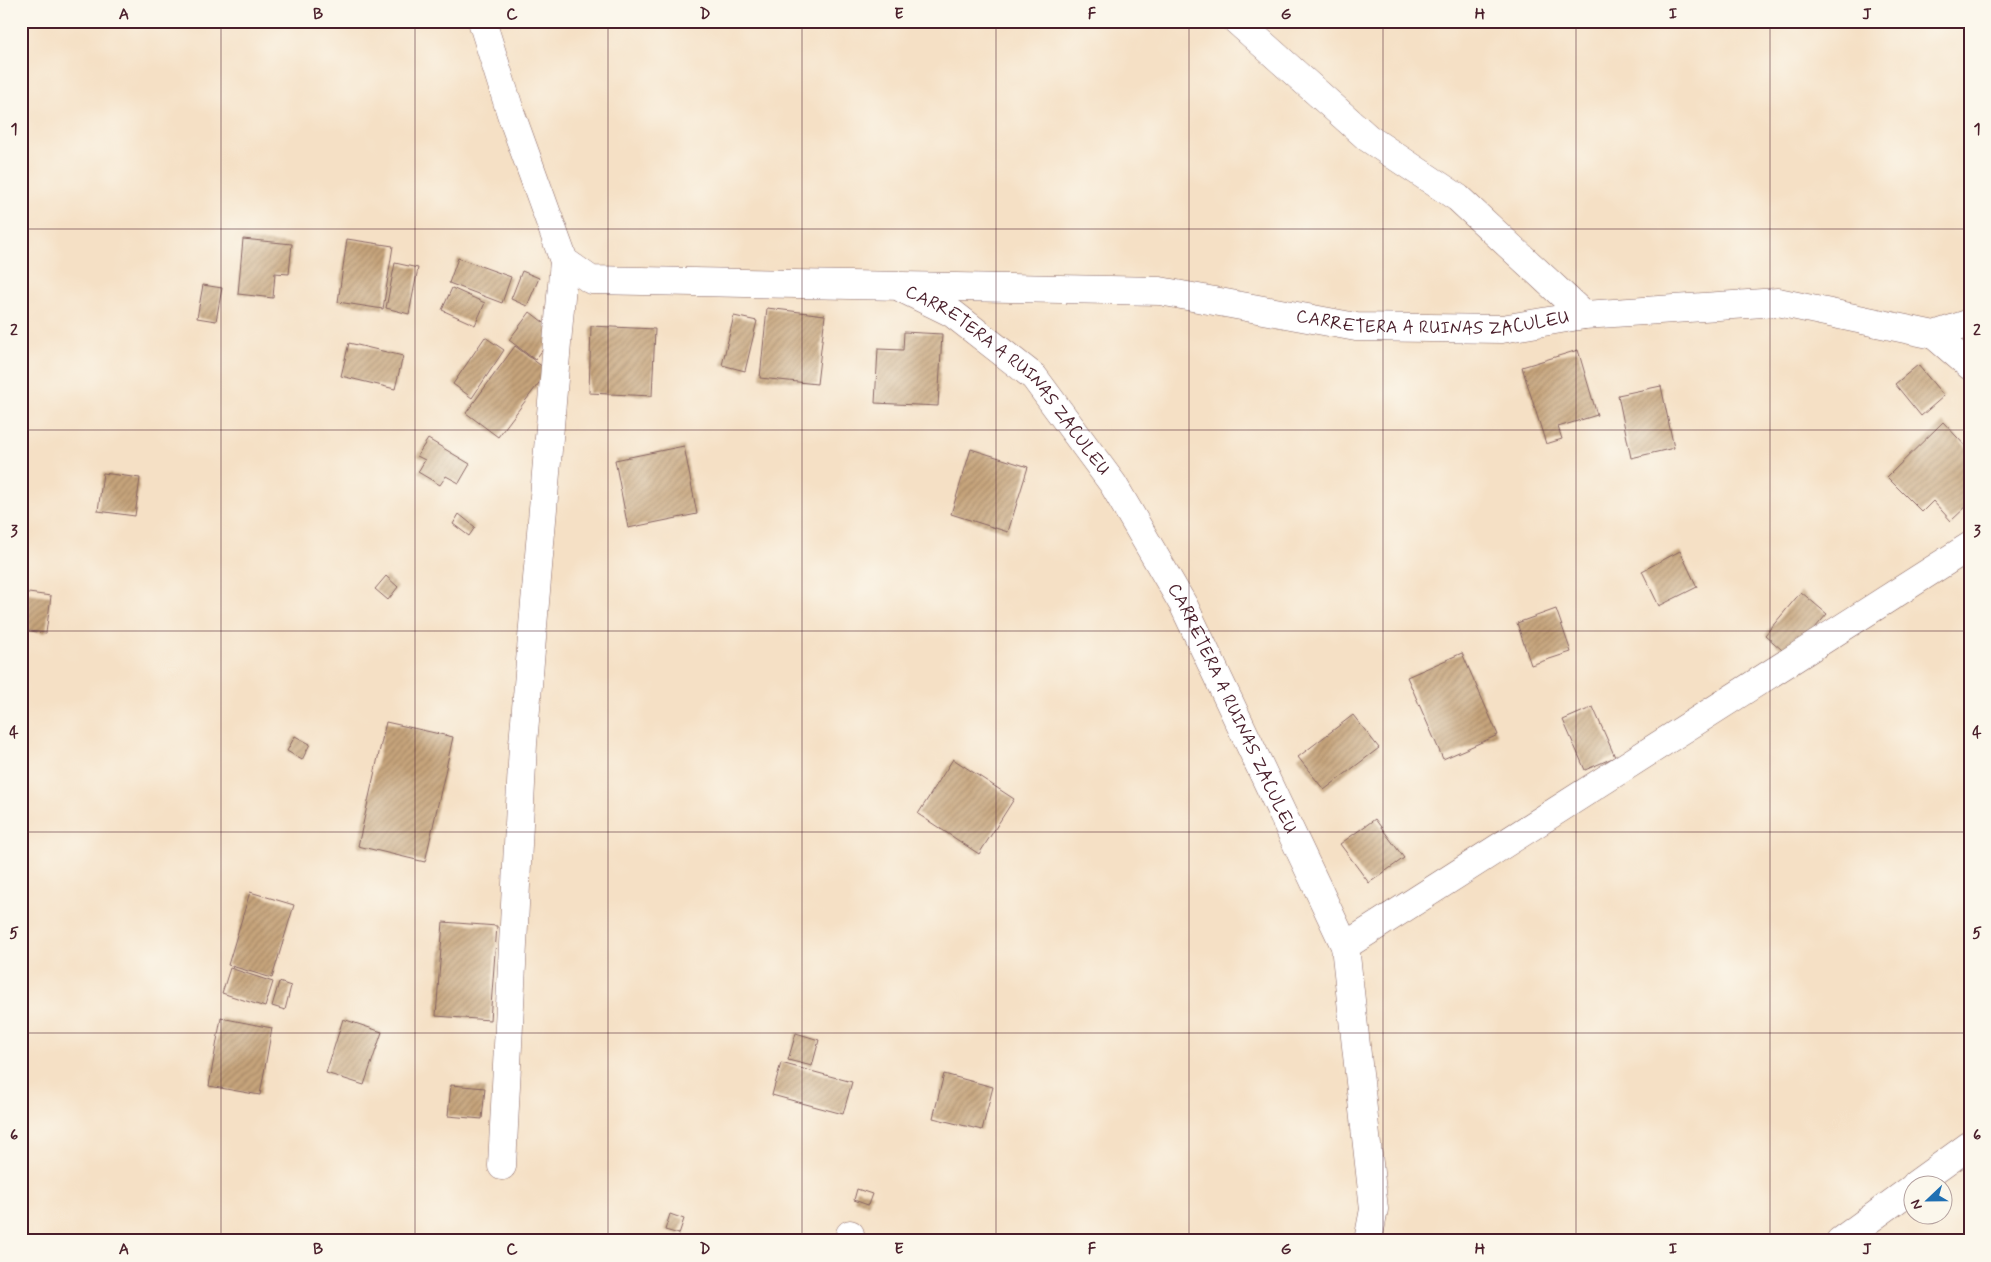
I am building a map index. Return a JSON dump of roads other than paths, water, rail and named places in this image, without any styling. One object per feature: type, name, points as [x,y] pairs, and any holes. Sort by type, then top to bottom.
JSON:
[{"type":"street","points":[[482,21],[511,114],[564,261],[523,744],[502,1166]]},
{"type":"street","points":[[1237,21],[1368,138],[1458,198],[1584,315]]},
{"type":"street","points":[[564,261],[591,280],[895,285]]},
{"type":"street","name":"CARRETERA A RUINAS ZACULEU","points":[[895,285],[1160,292],[1356,327],[1502,329],[1584,315],[1778,302],[1934,335]]},
{"type":"street","name":"CARRETERA A RUINAS ZACULEU","points":[[895,285],[952,313],[1034,377],[1113,484],[1184,606],[1345,946],[1374,1209],[1368,1241]]},
{"type":"street","points":[[1934,335],[1970,323]]},
{"type":"street","points":[[1934,335],[1970,366]]},
{"type":"street","points":[[1345,946],[1970,546]]},
{"type":"street","points":[[1932,1174],[1970,1146]]},
{"type":"street","points":[[1840,1241],[1904,1194]]}]
